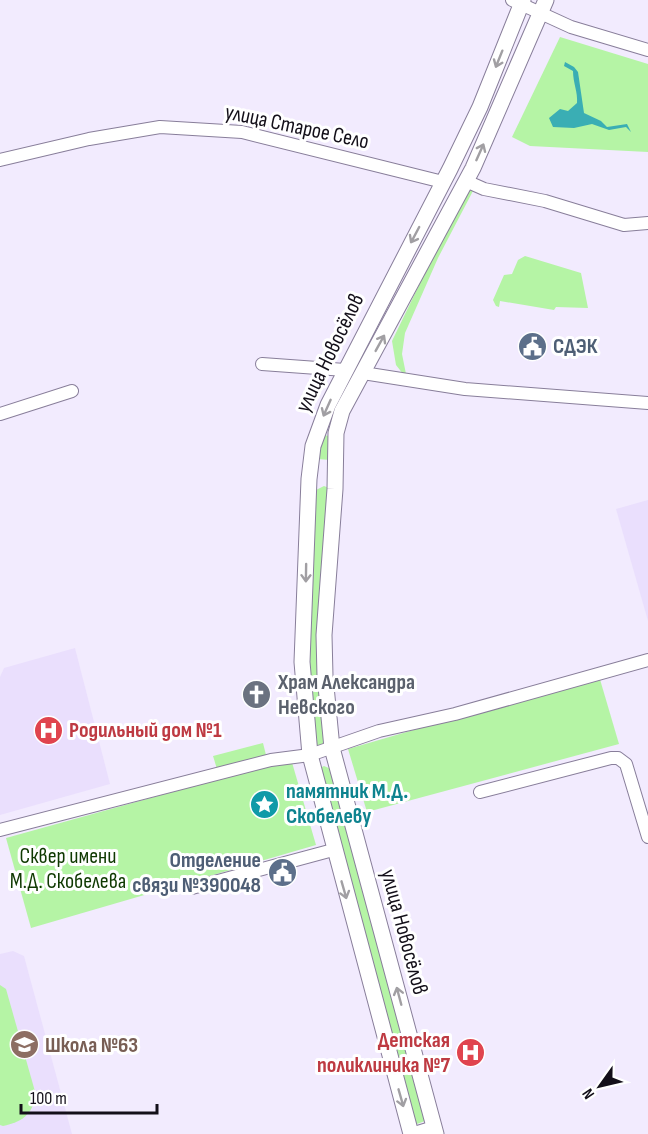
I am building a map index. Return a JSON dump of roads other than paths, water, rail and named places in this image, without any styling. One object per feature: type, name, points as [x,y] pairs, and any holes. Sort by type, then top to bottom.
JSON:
[{"type":"main road","name":"улица Новосёлов","points":[[411,1134],[333,850],[310,756],[302,662],[309,479],[317,431],[345,370],[480,107],[519,2]]},
{"type":"main road","name":"улица Новосёлов","points":[[435,1130],[332,748],[325,676],[324,635],[335,489],[336,433],[342,411],[466,181],[543,7]]},
{"type":"street","points":[[519,2],[543,7],[571,27],[648,50]]},
{"type":"street","name":"улица Старое Село","points":[[0,160],[89,139],[160,127],[242,132],[443,182]]},
{"type":"street","points":[[466,181],[484,189],[545,201],[624,225],[648,223]]},
{"type":"street","points":[[262,364],[345,370]]},
{"type":"street","points":[[363,372],[465,389],[648,403]]},
{"type":"street","points":[[0,414],[72,391]]},
{"type":"street","points":[[0,830],[271,760],[310,756],[379,731],[455,714],[648,660]]},
{"type":"street","points":[[480,792],[618,758],[626,764],[648,837]]},
{"type":"street","points":[[192,888],[333,850]]},
{"type":"street","name":"улица Новосёлов","points":[[411,1134],[435,1130]]},
{"type":"water","points":[[565,62],[578,72],[584,113],[601,121],[607,127],[627,124],[631,132],[626,127],[609,130],[592,124],[574,128],[553,127],[549,118],[560,109],[568,111],[577,103],[573,71],[564,66]]},
{"type":"place","name":"СДЭК","points":[[532,346]]},
{"type":"place","name":"Храм Александра Невского","points":[[257,695]]},
{"type":"place","name":"Родильный дом №1","points":[[48,730]]},
{"type":"place","name":"памятник М.Д. Скобелеву","points":[[265,804]]},
{"type":"place","name":"Отделение связи №390048","points":[[282,873]]},
{"type":"place","name":"Школа №63","points":[[24,1045]]},
{"type":"place","name":"Детская поликлиника №7","points":[[471,1053]]},
{"type":"park label","name":"Сквер имени М.Д. Скобелева","points":[[68,868]]}]
